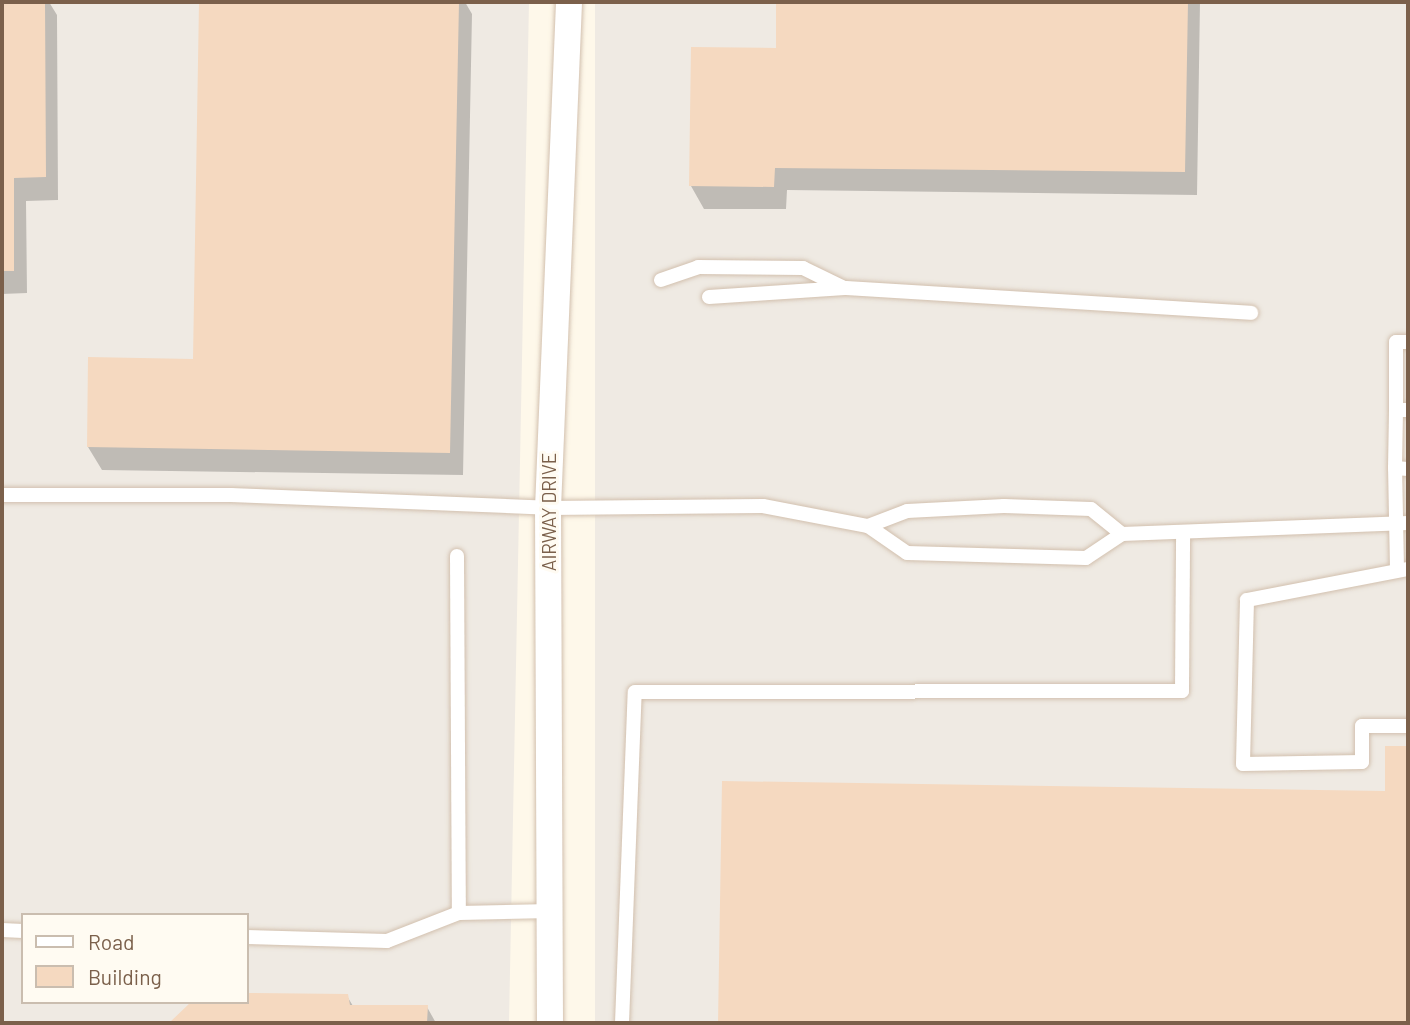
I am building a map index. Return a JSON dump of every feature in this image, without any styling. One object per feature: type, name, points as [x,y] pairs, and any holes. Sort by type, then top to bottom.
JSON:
[{"type":"street","name":"AIRWAY DRIVE","points":[[550,1023],[548,508],[569,2]]},
{"type":"lane","points":[[661,280],[698,267],[803,268],[845,289]]},
{"type":"lane","points":[[709,297],[845,289],[1251,313]]},
{"type":"lane","points":[[1408,342],[1396,342],[1402,410],[1403,569],[1247,600],[1242,764],[1362,762],[1362,726],[1408,726]]},
{"type":"lane","points":[[2,495],[231,495],[548,508],[763,506],[868,526],[907,553],[1086,558],[1122,534],[1403,523]]},
{"type":"lane","points":[[868,526],[907,511],[1004,506],[1091,509],[1122,534]]},
{"type":"lane","points":[[622,1023],[635,692],[1182,691],[1183,532]]},
{"type":"lane","points":[[457,556],[458,913]]},
{"type":"lane","points":[[248,937],[387,941],[458,913],[551,911]]},
{"type":"lane","points":[[2,930],[21,931]]},
{"type":"shaded area","points":[[2,2],[529,2],[509,1023],[2,1023]]},
{"type":"shaded area","points":[[595,2],[1408,2],[1408,1023],[595,1023]]},
{"type":"building","points":[[2,2],[45,2],[46,177],[14,178],[14,271],[2,271]]},
{"type":"building","points":[[199,2],[459,2],[450,453],[87,447],[88,357],[193,359]]},
{"type":"building","points":[[776,2],[1188,2],[1185,172],[775,168],[774,187],[689,186],[691,47],[776,48]]},
{"type":"building","points":[[1385,746],[1408,746],[1408,1023],[718,1023],[722,781],[1385,791]]},
{"type":"building","points":[[248,993],[348,994],[350,1005],[428,1005],[427,1023],[169,1023],[189,1004],[248,1004]]}]
